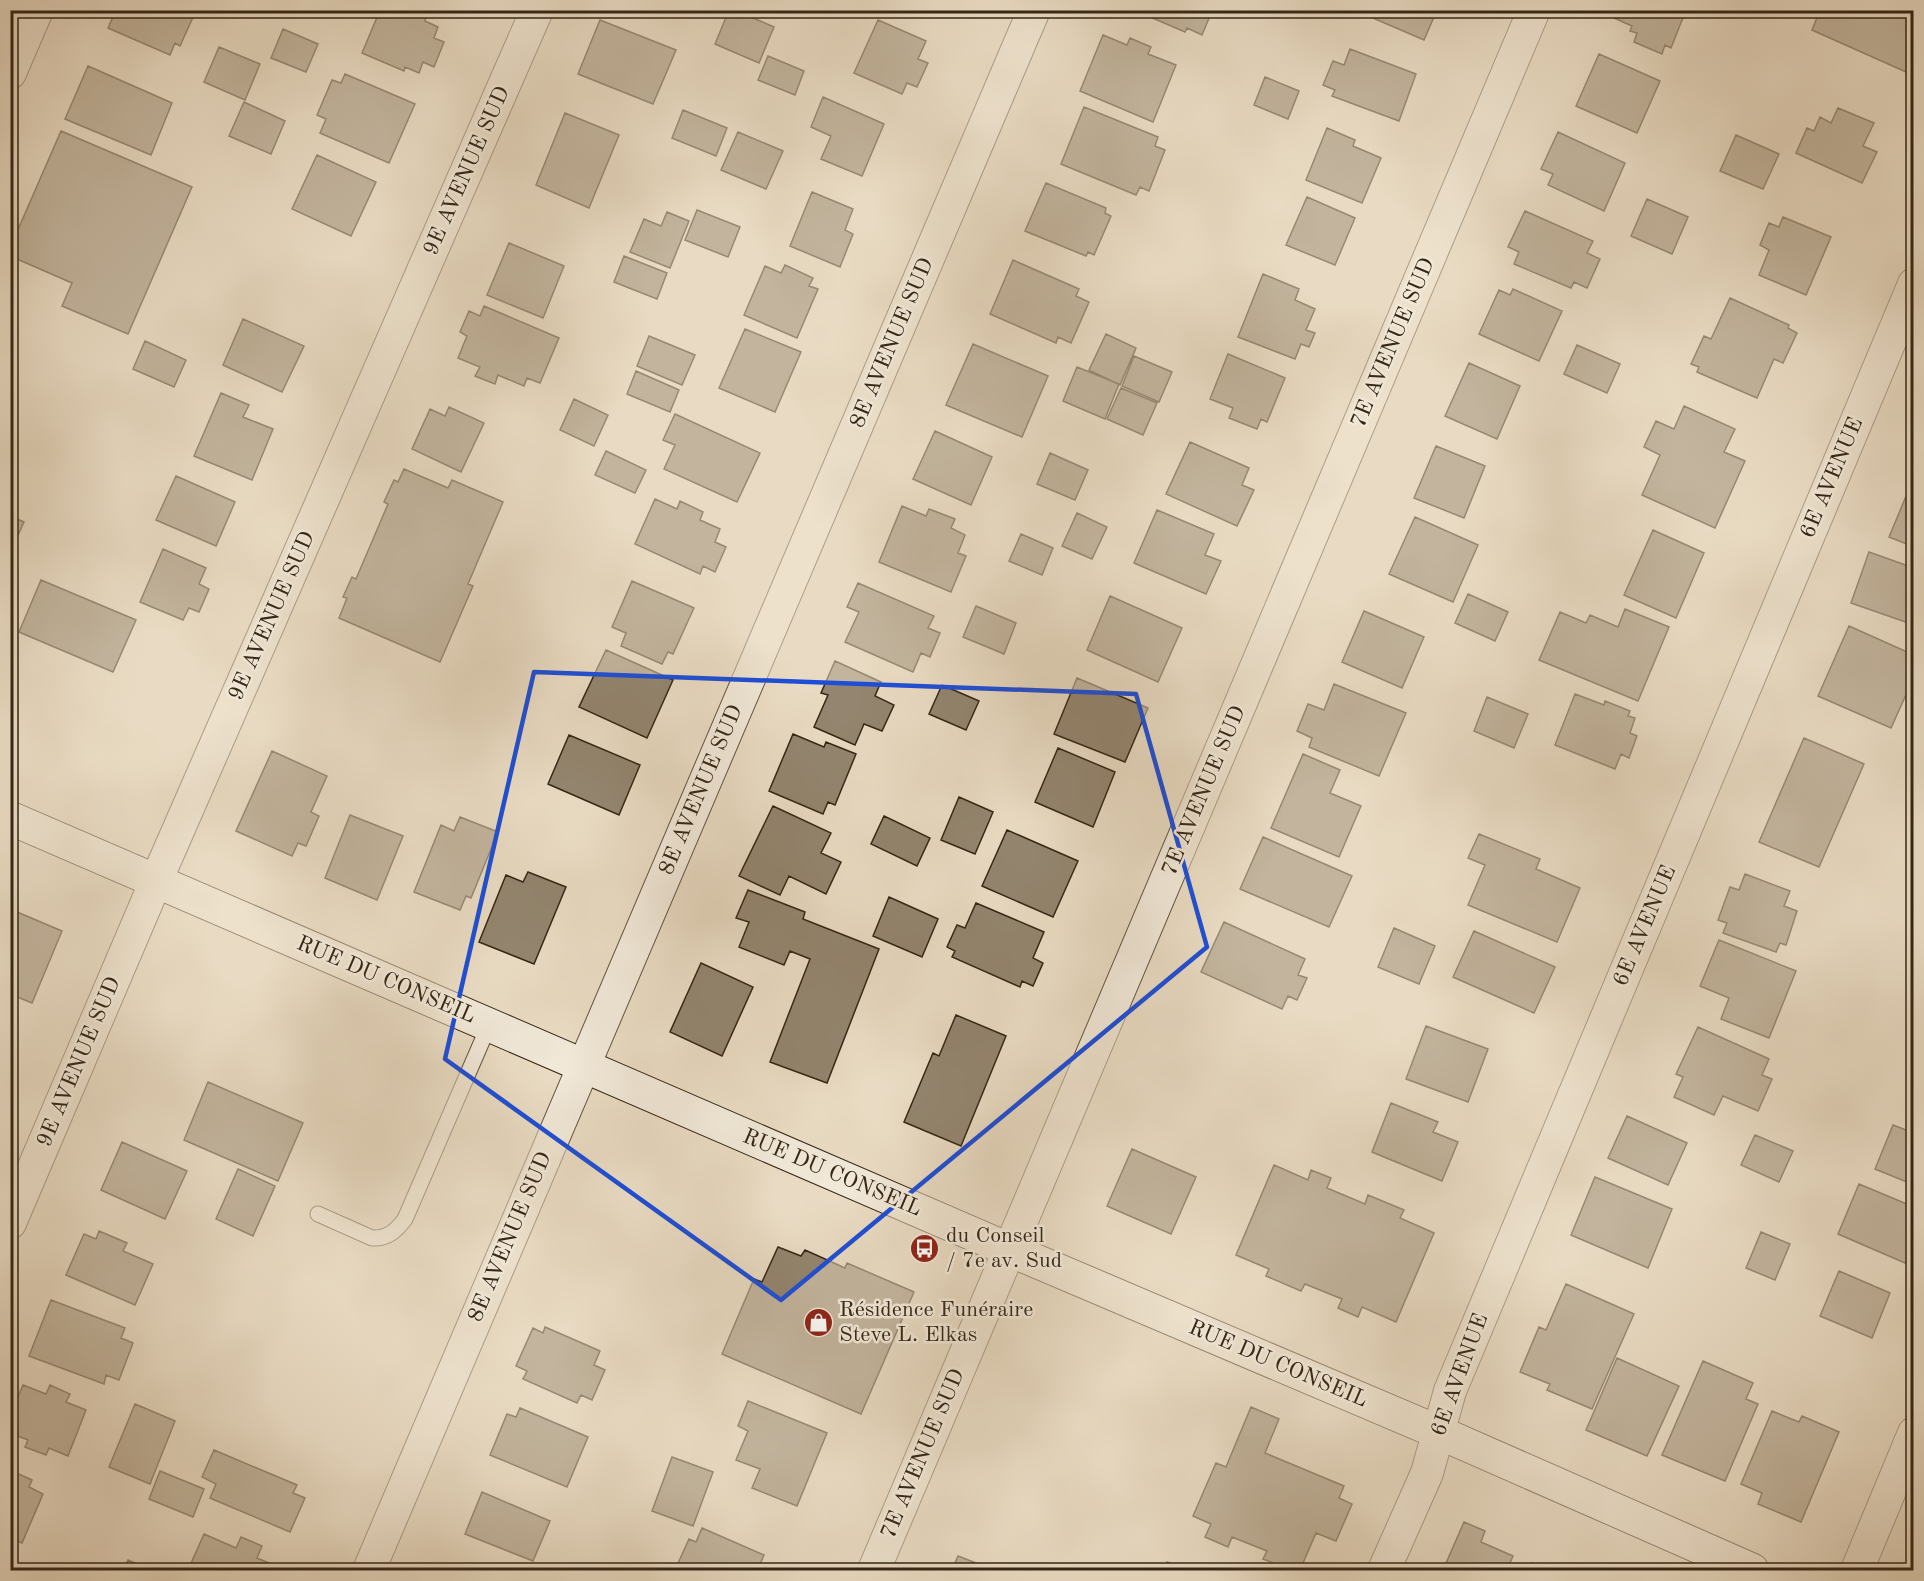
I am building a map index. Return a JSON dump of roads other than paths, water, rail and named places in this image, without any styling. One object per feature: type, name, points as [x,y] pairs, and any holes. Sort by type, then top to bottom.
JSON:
[{"type":"street","points":[[10,73],[37,10]]},
{"type":"street","name":"9E AVENUE SUD","points":[[10,1223],[156,881],[537,10]]},
{"type":"street","name":"8E AVENUE SUD","points":[[369,1570],[1035,10]]},
{"type":"street","name":"7E AVENUE SUD","points":[[874,1570],[1534,10]]},
{"type":"street","name":"6E AVENUE","points":[[1384,1570],[1427,1473],[1450,1391],[1914,284]]},
{"type":"street","name":"RUE DU CONSEIL","points":[[10,818],[1010,1250],[1438,1432],[1752,1570]]},
{"type":"street","points":[[1857,1570],[1914,1433]]},
{"type":"lane","points":[[318,1214],[372,1238],[379,1238],[396,1231],[405,1220],[489,1025]]},
{"type":"place","name":"du Conseil / 7e av. Sud","points":[[925,1249]]},
{"type":"place","name":"Résidence Funéraire Steve L. Elkas","points":[[818,1323]]}]
